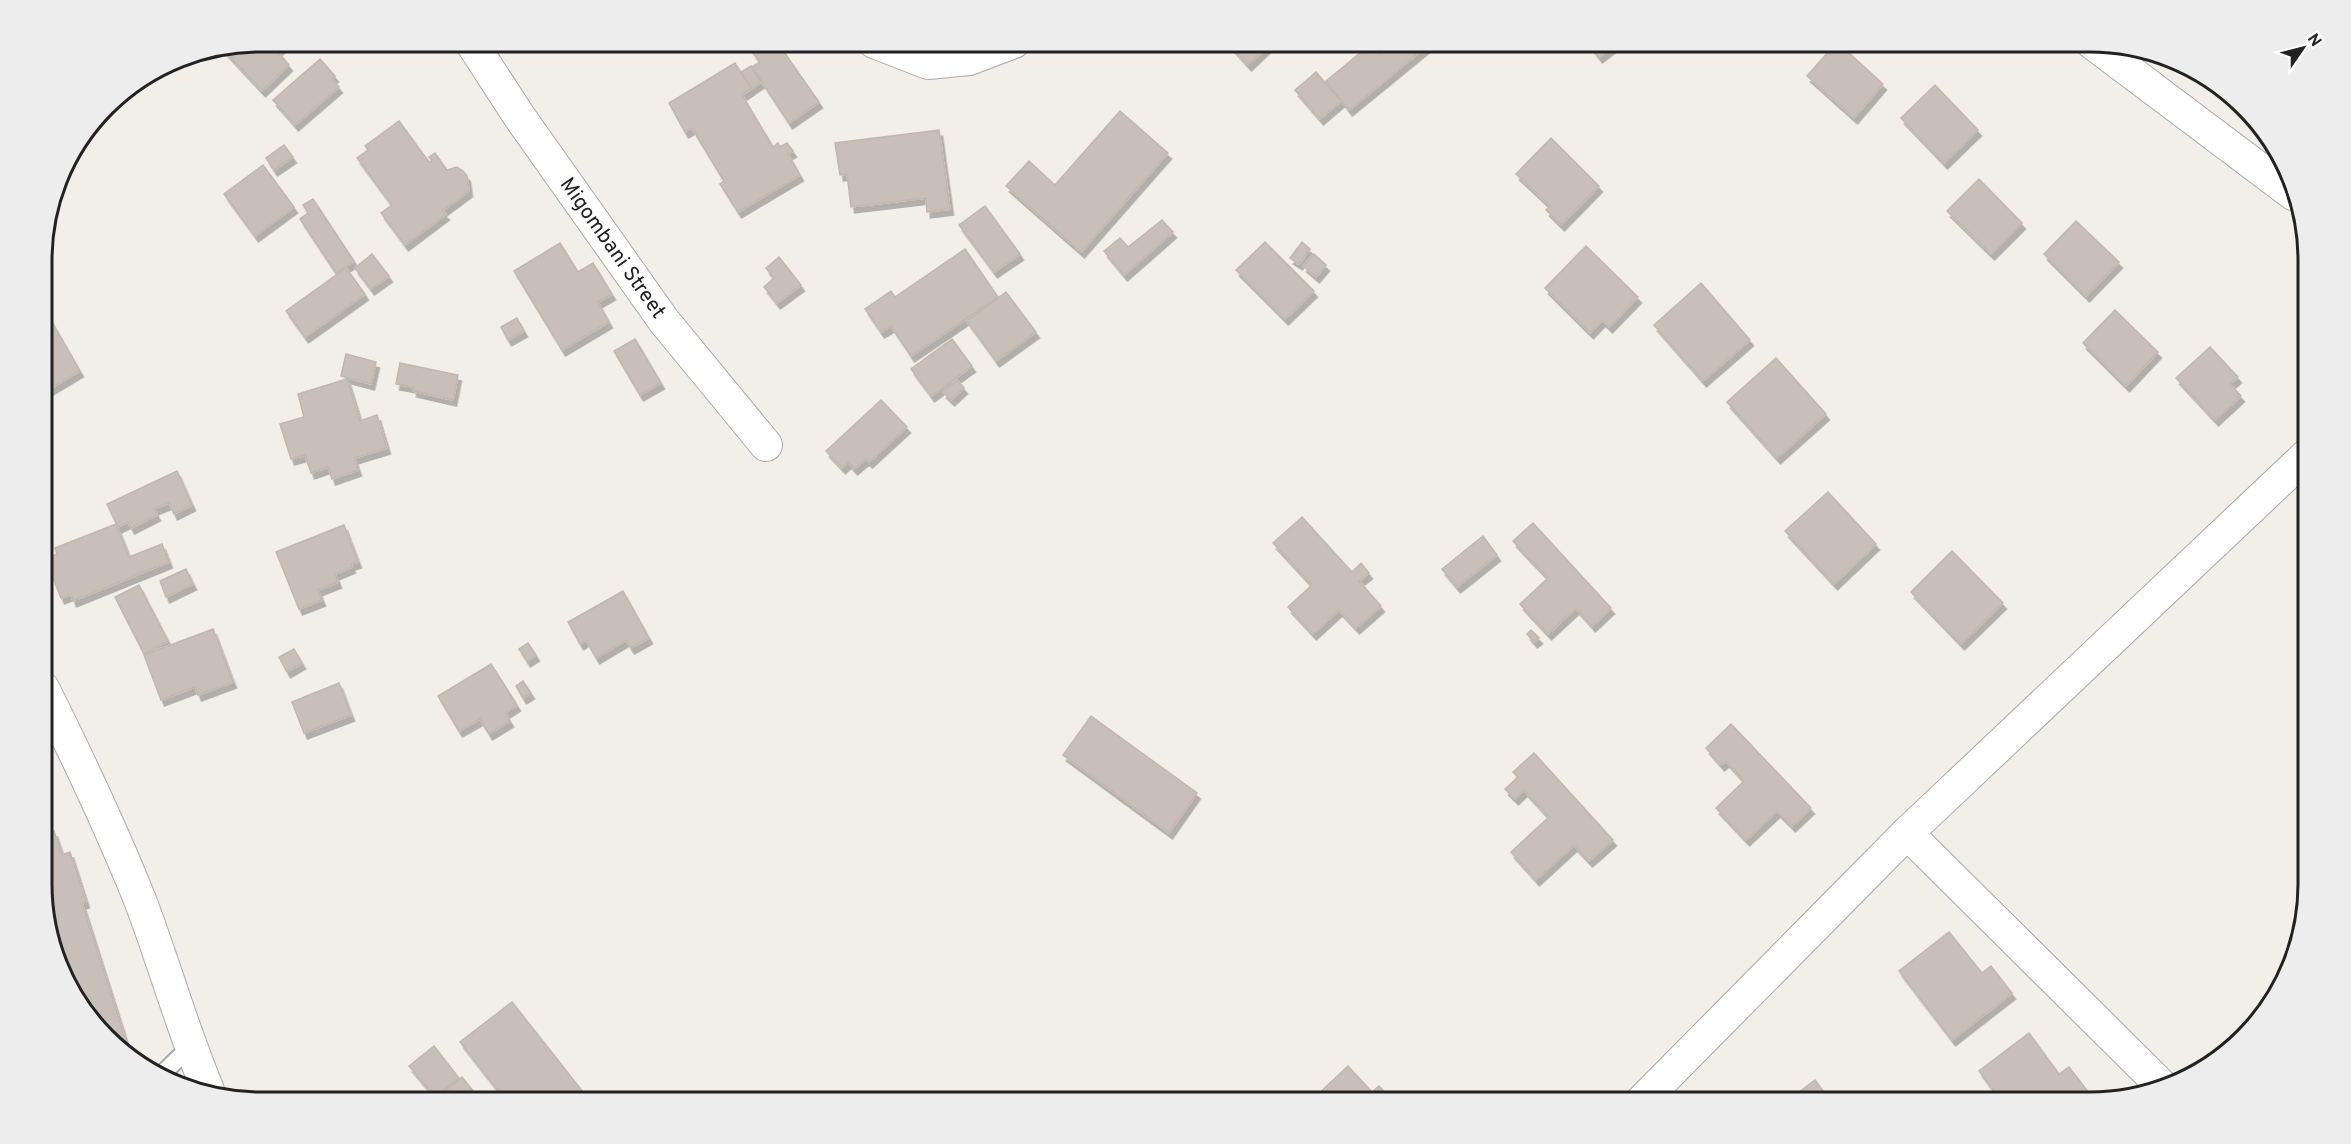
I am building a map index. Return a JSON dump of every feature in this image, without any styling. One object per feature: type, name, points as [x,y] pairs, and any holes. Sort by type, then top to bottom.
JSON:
[{"type":"street","name":"Migombani Street","points":[[477,52],[519,117],[664,321],[766,445]]},
{"type":"street","points":[[900,52],[928,63],[969,59],[988,52]]},
{"type":"street","points":[[2106,53],[2285,188]]},
{"type":"street","points":[[1652,1091],[1907,833],[2298,463]]},
{"type":"street","points":[[52,705],[83,769],[140,901],[190,1047],[205,1083]]},
{"type":"street","points":[[1907,833],[2156,1080]]},
{"type":"lane","points":[[167,1069],[190,1047]]},
{"type":"building","points":[[278,52],[289,65],[262,91],[229,55]]},
{"type":"building","points":[[753,52],[784,52],[819,102],[789,123],[752,67],[760,62]]},
{"type":"building","points":[[1236,52],[1262,52],[1248,65]]},
{"type":"building","points":[[1361,52],[1379,52],[1381,54],[1384,52],[1420,52],[1349,110],[1326,81]]},
{"type":"building","points":[[1595,52],[1605,52],[1599,57]]},
{"type":"building","points":[[1828,52],[1848,52],[1883,84],[1854,118],[1807,76]]},
{"type":"building","points":[[320,59],[335,76],[332,79],[339,87],[295,125],[273,100]]},
{"type":"building","points":[[735,63],[751,89],[742,95],[773,147],[778,143],[780,147],[787,143],[793,151],[788,154],[800,175],[738,212],[720,184],[724,181],[692,128],[685,132],[669,103]]},
{"type":"building","points":[[751,66],[761,82],[752,88],[741,72]]},
{"type":"building","points":[[1316,72],[1341,101],[1320,119],[1295,90]]},
{"type":"building","points":[[1935,85],[1978,130],[1944,163],[1901,118]]},
{"type":"building","points":[[1120,111],[1168,153],[1081,252],[1006,186],[1029,161],[1055,185]]},
{"type":"building","points":[[399,121],[429,162],[432,160],[429,157],[435,153],[447,170],[457,167],[463,171],[467,176],[469,191],[442,211],[446,214],[405,245],[381,213],[392,205],[357,158],[368,150],[365,146]]},
{"type":"building","points":[[939,130],[950,209],[927,212],[926,198],[851,207],[847,174],[840,175],[835,143]]},
{"type":"building","points":[[1551,138],[1599,186],[1561,225],[1546,210],[1550,206],[1516,174]]},
{"type":"building","points":[[284,145],[293,157],[274,170],[266,158]]},
{"type":"building","points":[[263,165],[294,207],[255,236],[224,194]]},
{"type":"building","points":[[1979,179],[2022,223],[1991,254],[1947,211]]},
{"type":"building","points":[[313,199],[354,261],[336,273],[300,219],[308,213],[303,205]]},
{"type":"building","points":[[985,206],[1020,254],[994,272],[959,225]]},
{"type":"building","points":[[1162,220],[1173,232],[1124,275],[1104,251],[1120,238],[1128,247]]},
{"type":"building","points":[[2076,221],[2119,262],[2086,296],[2044,254]]},
{"type":"building","points":[[1265,242],[1314,291],[1285,319],[1236,270]]},
{"type":"building","points":[[1302,242],[1310,249],[1299,264],[1290,258]]},
{"type":"building","points":[[560,243],[578,272],[593,263],[612,294],[598,302],[609,322],[562,350],[514,271]]},
{"type":"building","points":[[1586,246],[1638,297],[1609,327],[1602,320],[1590,333],[1545,288]]},
{"type":"building","points":[[965,249],[998,297],[911,356],[891,326],[881,332],[865,309],[891,291],[895,297]]},
{"type":"building","points":[[372,254],[389,276],[371,289],[355,268]]},
{"type":"building","points":[[1314,254],[1326,265],[1316,277],[1303,266]]},
{"type":"building","points":[[779,257],[801,285],[777,303],[764,287],[774,278],[766,268]]},
{"type":"building","points":[[346,268],[365,294],[305,337],[286,311]]},
{"type":"building","points":[[1701,283],[1750,340],[1703,381],[1654,325]]},
{"type":"building","points":[[1006,292],[1036,332],[996,361],[967,321]]},
{"type":"building","points":[[2115,310],[2158,352],[2126,386],[2083,343]]},
{"type":"building","points":[[517,318],[524,331],[508,340],[501,327]]},
{"type":"building","points":[[53,324],[80,371],[53,387]]},
{"type":"building","points":[[635,339],[661,383],[640,395],[614,351]]},
{"type":"building","points":[[952,339],[972,366],[931,396],[911,369]]},
{"type":"building","points":[[2210,347],[2238,377],[2230,384],[2241,396],[2215,420],[2176,378]]},
{"type":"building","points":[[346,354],[376,362],[371,384],[341,376]]},
{"type":"building","points":[[1776,358],[1826,414],[1777,458],[1727,402]]},
{"type":"building","points":[[400,363],[458,375],[453,400],[413,391],[413,387],[396,384]]},
{"type":"building","points":[[347,379],[360,421],[377,415],[387,448],[354,458],[358,470],[332,479],[328,467],[311,473],[305,455],[291,459],[280,424],[304,417],[298,394]]},
{"type":"building","points":[[957,380],[964,388],[951,400],[943,392]]},
{"type":"building","points":[[881,400],[907,427],[869,462],[866,459],[854,469],[848,462],[842,468],[826,451]]},
{"type":"building","points":[[177,471],[192,505],[174,514],[169,503],[154,509],[157,515],[131,528],[128,522],[118,527],[107,504]]},
{"type":"building","points":[[1828,492],[1876,544],[1834,584],[1785,531]]},
{"type":"building","points":[[1302,517],[1352,572],[1361,563],[1369,573],[1359,581],[1381,606],[1356,628],[1339,610],[1313,634],[1288,607],[1312,585],[1273,543]]},
{"type":"building","points":[[1533,523],[1611,608],[1592,626],[1576,608],[1548,634],[1520,604],[1548,578],[1513,541]]},
{"type":"building","points":[[116,524],[129,557],[162,544],[169,562],[73,601],[71,594],[61,598],[52,577],[53,555],[57,554],[55,548]]},
{"type":"building","points":[[344,525],[358,562],[335,574],[338,582],[318,590],[322,600],[299,609],[276,552]]},
{"type":"building","points":[[1483,536],[1497,555],[1457,587],[1442,569]]},
{"type":"building","points":[[1952,551],[2003,603],[1961,644],[1911,592]]},
{"type":"building","points":[[186,569],[193,584],[166,597],[160,581]]},
{"type":"building","points":[[139,585],[168,641],[144,654],[115,597]]},
{"type":"building","points":[[623,591],[649,638],[631,648],[626,640],[596,658],[586,640],[580,644],[568,622]]},
{"type":"building","points":[[213,629],[233,682],[198,695],[195,687],[161,700],[144,655]]},
{"type":"building","points":[[1531,630],[1539,638],[1534,642],[1527,634]]},
{"type":"building","points":[[528,643],[536,655],[527,661],[519,649]]},
{"type":"building","points":[[294,649],[302,663],[287,672],[279,657]]},
{"type":"building","points":[[491,664],[517,705],[505,713],[510,721],[489,734],[480,719],[459,731],[438,696]]},
{"type":"building","points":[[523,681],[531,693],[523,698],[516,686]]},
{"type":"building","points":[[339,683],[351,715],[304,733],[292,702]]},
{"type":"building","points":[[1091,716],[1197,793],[1169,833],[1063,755]]},
{"type":"building","points":[[1731,724],[1811,808],[1792,826],[1777,811],[1746,840],[1716,808],[1744,781],[1726,761],[1721,765],[1706,748]]},
{"type":"building","points":[[1534,753],[1613,840],[1589,861],[1574,845],[1536,880],[1511,852],[1549,817],[1524,790],[1515,799],[1505,789],[1518,777],[1513,772]]},
{"type":"building","points":[[54,831],[62,855],[70,852],[86,902],[82,903],[126,1042],[95,1010],[80,988],[68,963],[54,911],[52,832]]},
{"type":"building","points":[[1949,932],[1982,973],[1991,966],[2012,993],[1952,1040],[1899,971]]},
{"type":"building","points":[[512,1002],[583,1092],[499,1092],[460,1042]]},
{"type":"building","points":[[2029,1033],[2059,1074],[2069,1067],[2087,1091],[1994,1091],[1979,1071]]},
{"type":"building","points":[[434,1046],[459,1078],[441,1092],[431,1092],[409,1066]]},
{"type":"building","points":[[1348,1066],[1371,1091],[1321,1091]]},
{"type":"building","points":[[462,1077],[474,1092],[444,1092]]},
{"type":"building","points":[[1815,1080],[1823,1091],[1800,1091]]},
{"type":"building","points":[[1379,1086],[1384,1091],[1373,1091]]}]
